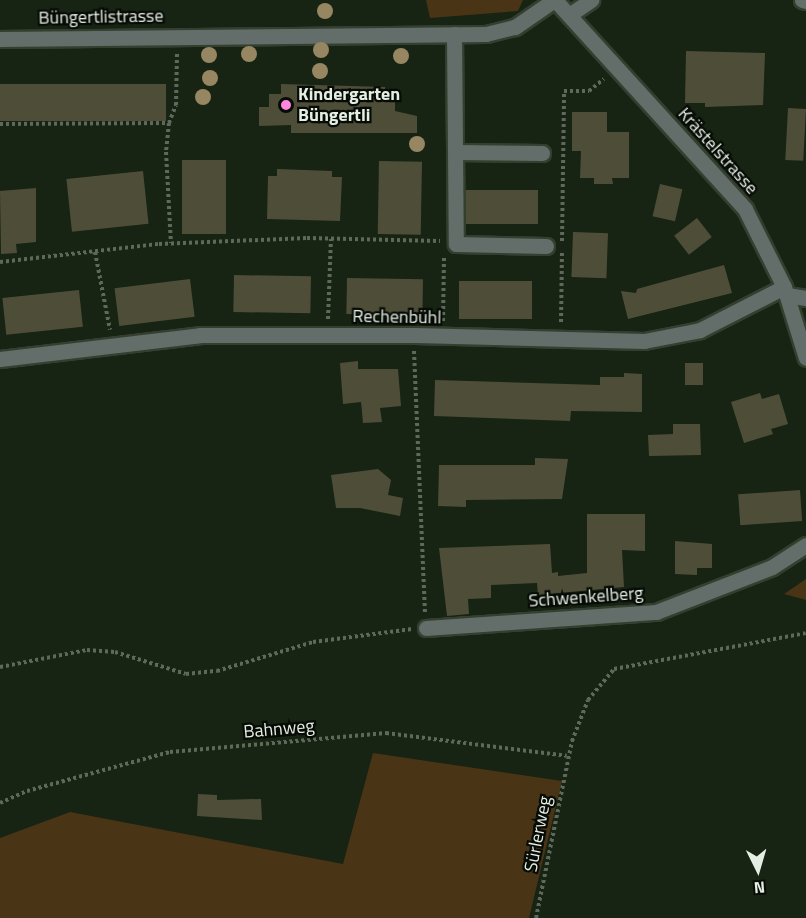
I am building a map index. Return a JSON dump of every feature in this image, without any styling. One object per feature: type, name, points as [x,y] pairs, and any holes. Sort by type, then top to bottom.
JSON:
[{"type":"street","name":"Krästelstrasse","points":[[555,0],[745,209],[786,291],[806,357]]},
{"type":"street","name":"Büngertlistrasse","points":[[0,39],[177,35],[486,34],[515,27],[555,0]]},
{"type":"street","points":[[569,15],[591,0]]},
{"type":"street","points":[[454,34],[456,244],[546,246]]},
{"type":"street","points":[[455,152],[542,153]]},
{"type":"street","points":[[786,291],[806,298]]},
{"type":"street","name":"Rechenbühl","points":[[0,359],[200,335],[415,335],[644,341],[700,330],[786,291]]},
{"type":"street","name":"Schwenkelberg","points":[[426,628],[656,612],[772,567],[806,545]]},
{"type":"path","points":[[171,243],[166,152],[169,123],[176,105],[177,35]]},
{"type":"path","points":[[561,339],[564,92],[589,91],[617,70]]},
{"type":"path","points":[[0,124],[169,123]]},
{"type":"path","points":[[328,335],[331,238]]},
{"type":"path","points":[[0,262],[171,243],[331,238],[444,241]]},
{"type":"path","points":[[95,252],[106,327],[113,344]]},
{"type":"path","points":[[0,667],[87,650],[115,652],[186,674],[217,671],[313,642],[426,628],[415,428],[415,335]]},
{"type":"path","name":"Sürlerweg","points":[[536,918],[567,756],[588,700],[614,669],[806,633]]},
{"type":"path","name":"Bahnweg","points":[[0,803],[27,791],[170,752],[375,734],[567,756]]},
{"type":"shaded area","points":[[426,0],[523,0],[518,11],[430,18]]},
{"type":"shaded area","points":[[806,579],[806,600],[784,594]]},
{"type":"shaded area","points":[[373,753],[562,781],[529,918],[0,918],[0,838],[70,812],[343,864]]},
{"type":"building","points":[[686,51],[765,53],[763,105],[705,107],[705,103],[685,103]]},
{"type":"building","points":[[0,84],[166,84],[166,121],[0,121]]},
{"type":"building","points":[[281,84],[385,87],[385,96],[395,96],[395,111],[417,116],[417,133],[291,133],[291,125],[259,126],[259,107],[269,107],[269,94],[281,94]]},
{"type":"building","points":[[788,108],[806,109],[803,161],[785,160]]},
{"type":"building","points":[[572,112],[607,112],[607,132],[629,132],[629,178],[612,178],[613,184],[594,184],[594,178],[580,178],[581,151],[572,151]]},
{"type":"building","points":[[182,160],[226,160],[226,234],[182,234]]},
{"type":"building","points":[[379,161],[422,162],[421,235],[378,234]]},
{"type":"building","points":[[277,169],[332,171],[332,177],[342,177],[340,221],[267,219],[268,176],[277,176]]},
{"type":"building","points":[[143,171],[149,224],[72,232],[66,179]]},
{"type":"building","points":[[660,184],[682,189],[675,221],[653,216]]},
{"type":"building","points":[[36,188],[36,242],[16,244],[17,253],[1,254],[0,191]]},
{"type":"building","points":[[465,190],[538,190],[538,224],[465,224]]},
{"type":"building","points":[[697,218],[712,237],[689,255],[674,236]]},
{"type":"building","points":[[573,232],[608,233],[606,278],[571,277]]},
{"type":"building","points":[[724,265],[732,293],[628,319],[621,291],[636,293],[637,289]]},
{"type":"building","points":[[234,275],[311,276],[310,313],[233,312]]},
{"type":"building","points":[[347,278],[423,279],[422,315],[346,314]]},
{"type":"building","points":[[190,279],[195,317],[119,326],[115,288]]},
{"type":"building","points":[[459,281],[532,281],[532,319],[459,319]]},
{"type":"building","points":[[79,290],[83,327],[6,335],[2,298]]},
{"type":"building","points":[[358,361],[358,369],[398,369],[401,406],[380,408],[382,422],[363,423],[361,402],[343,404],[340,363]]},
{"type":"building","points":[[685,363],[703,363],[703,385],[685,385]]},
{"type":"building","points":[[624,373],[642,374],[642,412],[571,411],[570,421],[434,416],[435,380],[600,385],[600,377],[624,377]]},
{"type":"building","points":[[760,393],[762,399],[779,394],[788,424],[771,429],[773,434],[744,443],[731,402]]},
{"type":"building","points":[[673,424],[700,424],[701,455],[649,456],[648,435],[673,434]]},
{"type":"building","points":[[535,458],[568,459],[562,499],[466,500],[466,507],[438,506],[439,465],[535,465]]},
{"type":"building","points":[[378,469],[391,480],[388,495],[403,498],[400,516],[360,508],[336,508],[331,475]]},
{"type":"building","points":[[800,490],[802,521],[740,525],[738,494]]},
{"type":"building","points":[[587,514],[645,514],[645,551],[622,550],[624,587],[538,595],[537,583],[491,585],[491,598],[468,599],[469,614],[447,616],[439,548],[550,544],[552,573],[558,572],[558,576],[587,573]]},
{"type":"building","points":[[675,541],[712,544],[712,568],[697,568],[697,575],[675,574]]},
{"type":"building","points":[[198,794],[217,795],[217,800],[261,799],[262,820],[197,816]]},
{"type":"place","name":"Kindergarten Büngertli","points":[[286,105]]}]
